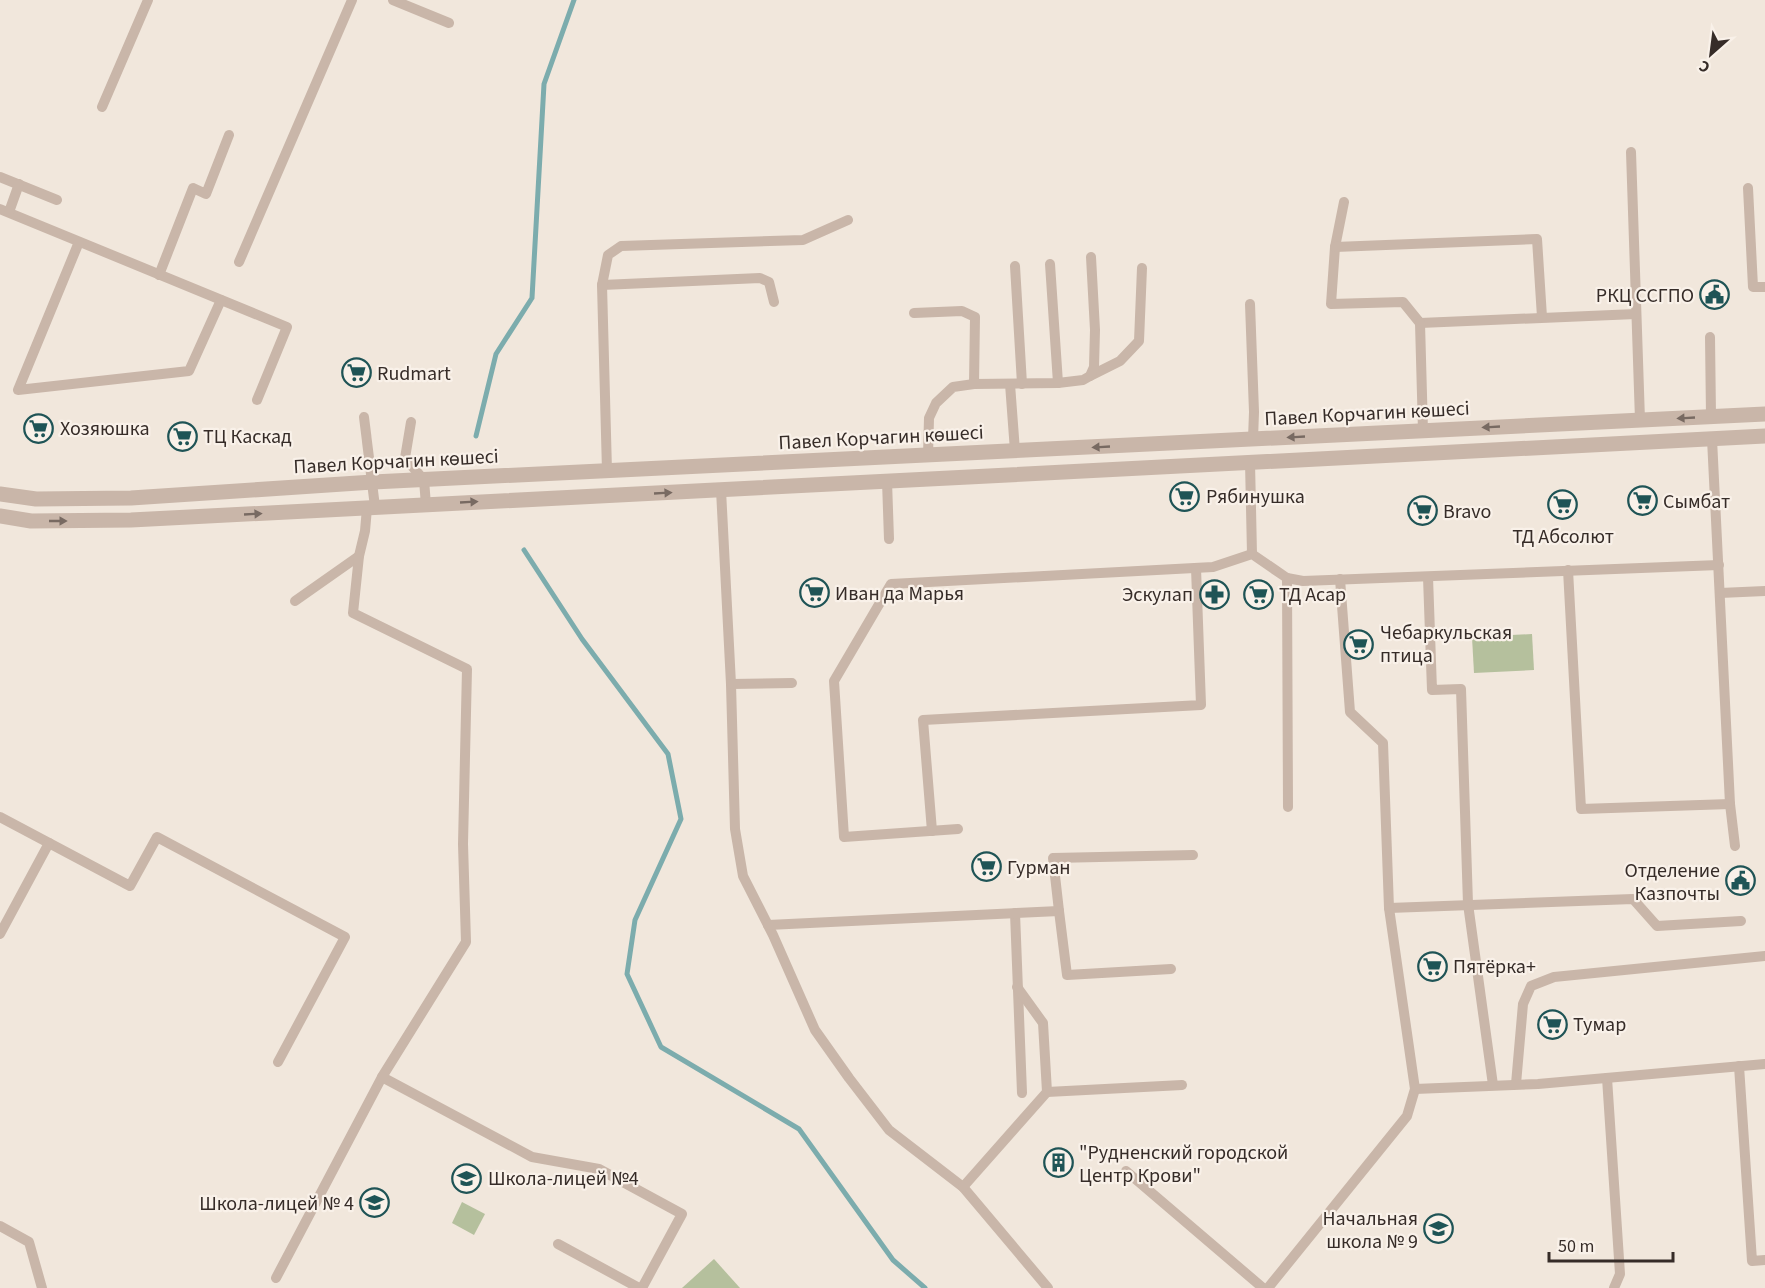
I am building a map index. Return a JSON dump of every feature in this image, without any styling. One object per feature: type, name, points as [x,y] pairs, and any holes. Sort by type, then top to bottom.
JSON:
[{"type":"street","name":"Павел Корчагин көшесі","points":[[0,494],[36,499],[131,498],[373,482],[1765,414]]},
{"type":"street","points":[[1423,431],[1425,454]]},
{"type":"street","points":[[0,516],[31,521],[131,520],[1765,436]]},
{"type":"street","points":[[1056,449],[1058,472]]},
{"type":"lane","points":[[102,106],[148,0]]},
{"type":"lane","points":[[239,262],[351,0]]},
{"type":"lane","points":[[393,0],[449,23]]},
{"type":"lane","points":[[159,275],[193,188],[206,194],[229,135]]},
{"type":"lane","points":[[1632,152],[1640,420]]},
{"type":"lane","points":[[0,177],[57,200]]},
{"type":"lane","points":[[19,184],[4,211],[287,327],[258,400]]},
{"type":"lane","points":[[1748,188],[1753,287],[1765,287]]},
{"type":"lane","points":[[1344,202],[1335,247],[1331,304],[1402,302],[1420,323],[1423,431]]},
{"type":"lane","points":[[608,471],[602,285],[608,255],[621,246],[803,240],[848,220]]},
{"type":"lane","points":[[1335,247],[1537,239],[1542,317]]},
{"type":"lane","points":[[79,242],[18,390],[189,371],[221,300]]},
{"type":"lane","points":[[1090,376],[1094,367],[1095,348],[1091,257]]},
{"type":"lane","points":[[1050,264],[1058,383]]},
{"type":"lane","points":[[1016,266],[1022,384]]},
{"type":"lane","points":[[927,455],[929,418],[936,403],[953,387],[974,384],[1058,383],[1083,380],[1120,361],[1139,341],[1142,268]]},
{"type":"lane","points":[[602,285],[760,278],[769,282],[774,302]]},
{"type":"lane","points":[[1250,304],[1253,439]]},
{"type":"lane","points":[[914,313],[962,311],[975,317],[974,384]]},
{"type":"lane","points":[[1420,323],[1636,314]]},
{"type":"lane","points":[[1710,337],[1711,416]]},
{"type":"lane","points":[[1010,384],[1015,451]]},
{"type":"lane","points":[[276,1278],[382,1077],[466,942],[463,844],[467,669],[353,613],[359,556],[371,507],[373,482],[364,417]]},
{"type":"lane","points":[[411,422],[405,458],[424,480],[426,505]]},
{"type":"lane","points":[[1712,439],[1730,804],[1735,846]]},
{"type":"lane","points":[[1250,462],[1252,554]]},
{"type":"lane","points":[[887,481],[889,539]]},
{"type":"lane","points":[[721,490],[731,684],[735,829],[744,876],[815,1030],[849,1078],[889,1130],[963,1187],[1048,1288]]},
{"type":"lane","points":[[1252,554],[1287,578],[1303,581],[1719,565]]},
{"type":"lane","points":[[958,830],[844,837],[831,682],[891,579],[1213,567],[1252,554]]},
{"type":"lane","points":[[295,601],[359,556]]},
{"type":"lane","points":[[932,831],[923,720],[1201,705],[1196,568]]},
{"type":"lane","points":[[1568,570],[1581,809],[1730,804]]},
{"type":"lane","points":[[1428,577],[1432,690],[1461,689],[1468,904],[1493,1085]]},
{"type":"lane","points":[[1287,578],[1288,807]]},
{"type":"lane","points":[[1268,1288],[1407,1116],[1415,1089],[1389,908],[1383,743],[1350,712],[1340,579]]},
{"type":"lane","points":[[1720,593],[1765,591]]},
{"type":"lane","points":[[731,684],[792,682]]},
{"type":"lane","points":[[0,817],[130,886],[157,837],[345,937],[278,1062]]},
{"type":"lane","points":[[0,934],[48,843]]},
{"type":"lane","points":[[1170,969],[1066,975],[1053,858],[1193,855]]},
{"type":"lane","points":[[1389,908],[1633,899],[1657,926],[1741,921]]},
{"type":"lane","points":[[768,925],[1059,911]]},
{"type":"lane","points":[[1015,913],[1022,1093]]},
{"type":"lane","points":[[1516,1084],[1523,1004],[1532,986],[1554,977],[1765,956]]},
{"type":"lane","points":[[963,1187],[1047,1092],[1043,1023],[1017,987]]},
{"type":"lane","points":[[1415,1089],[1607,1078],[1765,1064]]},
{"type":"lane","points":[[1739,1066],[1752,1261],[1765,1260]]},
{"type":"lane","points":[[382,1077],[532,1157],[599,1169],[682,1214],[640,1288],[558,1244]]},
{"type":"lane","points":[[1607,1078],[1620,1275],[1614,1288]]},
{"type":"lane","points":[[1047,1092],[1182,1085]]},
{"type":"lane","points":[[1126,1171],[1263,1288]]},
{"type":"lane","points":[[0,1226],[29,1242],[42,1288]]},
{"type":"green space","points":[[1532,634],[1534,670],[1474,673],[1472,637]]},
{"type":"green space","points":[[462,1202],[485,1214],[474,1235],[452,1223]]},
{"type":"green space","points":[[714,1259],[740,1288],[682,1288]]},
{"type":"waterway","points":[[476,436],[496,354],[532,298],[544,84],[574,0]]},
{"type":"waterway","points":[[524,550],[582,639],[668,754],[681,819],[635,920],[627,974],[661,1047],[799,1129],[893,1260],[925,1288]]},
{"type":"place","name":"РКЦ ССГПО","points":[[1715,295]]},
{"type":"place","name":"Rudmart","points":[[356,373]]},
{"type":"place","name":"Хозяюшка","points":[[39,428]]},
{"type":"place","name":"ТЦ Каскад","points":[[182,436]]},
{"type":"place","name":"Рябинушка","points":[[1185,496]]},
{"type":"place","name":"Сымбат","points":[[1642,501]]},
{"type":"place","name":"ТД Абсолют","points":[[1563,505]]},
{"type":"place","name":"Bravo","points":[[1422,511]]},
{"type":"place","name":"Иван да Марья","points":[[814,593]]},
{"type":"place","name":"Эскулап","points":[[1214,594]]},
{"type":"place","name":"ТД Асар","points":[[1258,594]]},
{"type":"place","name":"Чебаркульская птица","points":[[1359,644]]},
{"type":"place","name":"Гурман","points":[[986,867]]},
{"type":"place","name":"Отделение Казпочты","points":[[1741,881]]},
{"type":"place","name":"Пятёрка+","points":[[1432,966]]},
{"type":"place","name":"Тумар","points":[[1552,1024]]},
{"type":"place","name":"\"Рудненский городской Центр Крови\"","points":[[1058,1163]]},
{"type":"place","name":"Школа-лицей №4","points":[[467,1178]]},
{"type":"place","name":"Школа-лицей № 4","points":[[375,1203]]},
{"type":"place","name":"Начальная школа № 9","points":[[1439,1229]]}]
